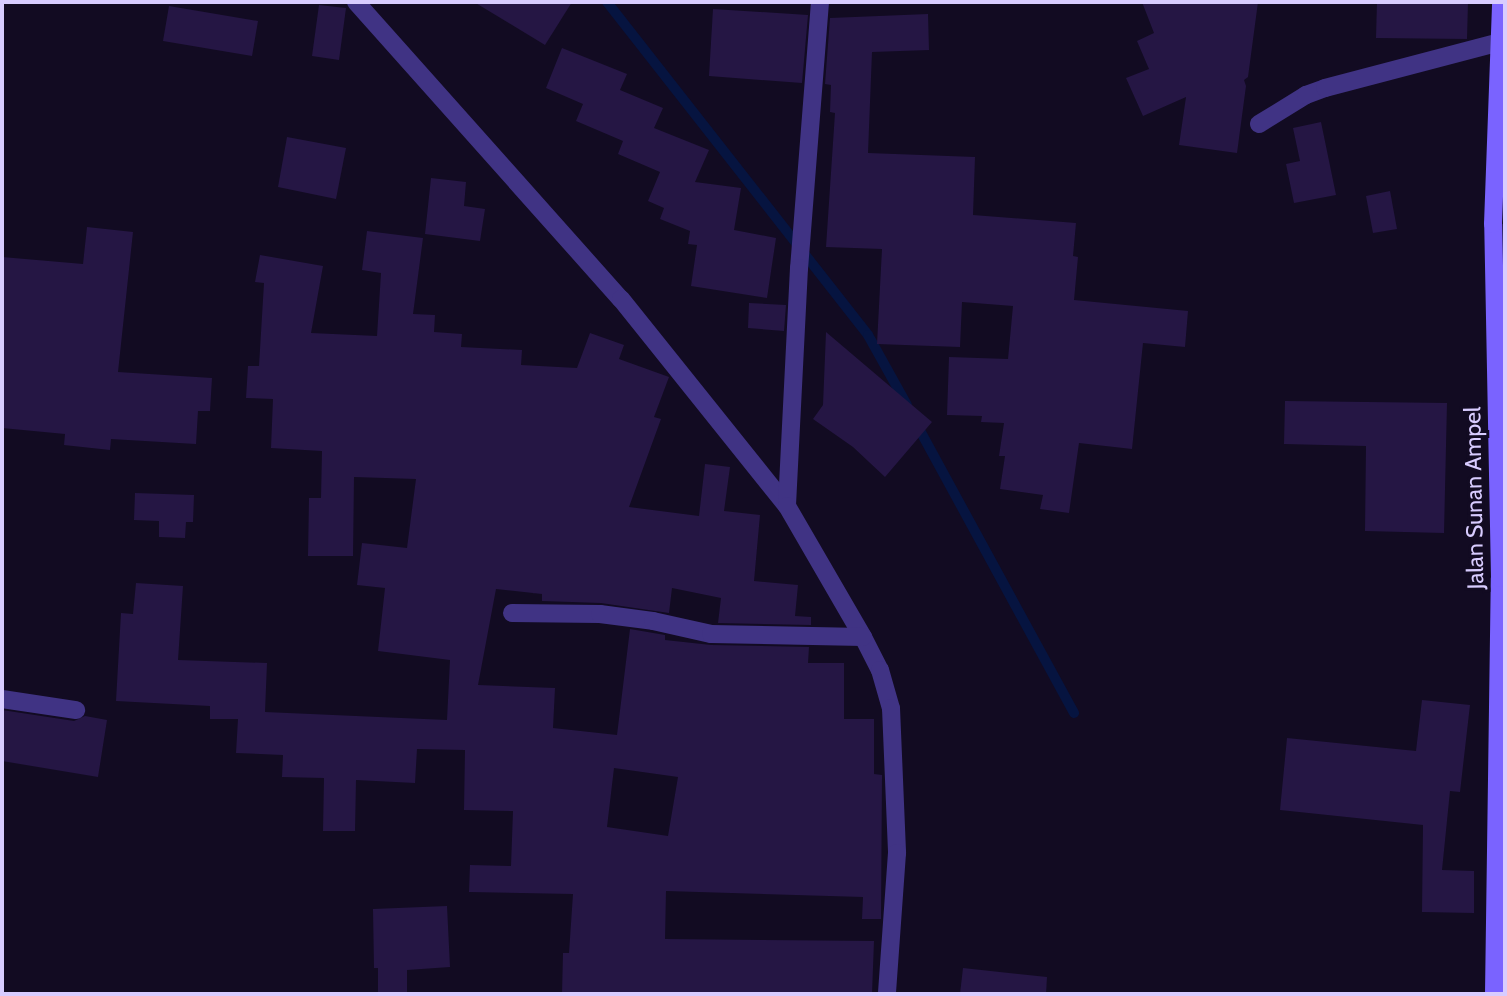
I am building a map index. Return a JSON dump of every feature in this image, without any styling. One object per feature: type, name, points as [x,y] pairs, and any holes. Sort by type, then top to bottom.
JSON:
[{"type":"main road","name":"Jalan Sunan Ampel","points":[[1494,994],[1500,596],[1501,2]]},
{"type":"street","points":[[356,2],[621,299],[788,506],[863,637],[880,670],[891,708],[897,853],[887,994]]},
{"type":"street","points":[[788,506],[801,229],[820,2]]},
{"type":"street","points":[[1259,124],[1306,95],[1325,88],[1500,42]]},
{"type":"street","points":[[512,613],[600,614],[653,621],[711,634],[863,637]]},
{"type":"street","points":[[2,699],[76,710]]},
{"type":"building","points":[[474,2],[572,2],[545,45]]},
{"type":"building","points":[[1142,2],[1258,2],[1248,77],[1244,80],[1246,86],[1237,153],[1179,145],[1186,97],[1143,116],[1126,78],[1149,69],[1137,41],[1154,33]]},
{"type":"building","points":[[1377,2],[1468,2],[1467,39],[1376,38]]},
{"type":"building","points":[[319,5],[346,8],[339,60],[312,56]]},
{"type":"building","points":[[169,6],[258,21],[252,56],[163,41]]},
{"type":"building","points":[[713,9],[808,15],[802,83],[709,76]]},
{"type":"building","points":[[928,14],[929,50],[872,52],[868,153],[975,157],[973,215],[1076,223],[1073,256],[1078,257],[1074,300],[1188,311],[1185,347],[1143,343],[1132,449],[1079,443],[1069,513],[1040,509],[1043,495],[1000,489],[1005,456],[999,456],[1004,423],[981,422],[982,416],[947,415],[949,357],[1008,359],[1013,306],[962,302],[960,347],[877,344],[882,249],[826,247],[835,113],[830,112],[831,85],[825,84],[830,18]]},
{"type":"building","points":[[562,48],[627,74],[620,90],[663,108],[654,128],[709,150],[695,182],[741,188],[734,230],[776,238],[767,298],[691,286],[697,245],[688,244],[690,231],[660,219],[664,208],[648,201],[660,172],[618,154],[623,141],[576,121],[583,104],[546,88]]},
{"type":"building","points":[[1321,122],[1336,195],[1294,203],[1286,164],[1300,161],[1293,128]]},
{"type":"building","points":[[287,137],[346,148],[336,199],[278,187]]},
{"type":"building","points":[[431,178],[466,182],[464,206],[485,209],[480,241],[425,234]]},
{"type":"building","points":[[1390,191],[1397,229],[1373,233],[1366,196]]},
{"type":"building","points":[[87,227],[133,232],[118,372],[212,378],[210,411],[198,411],[196,444],[111,439],[110,450],[64,445],[65,434],[2,428],[2,257],[83,264]]},
{"type":"building","points":[[367,231],[423,238],[413,314],[435,315],[434,332],[462,334],[461,347],[522,350],[521,365],[577,368],[590,333],[624,345],[619,359],[669,377],[654,417],[661,419],[629,507],[699,516],[705,464],[730,467],[724,511],[760,515],[754,581],[798,585],[795,616],[811,617],[811,625],[718,623],[721,598],[672,588],[669,613],[601,603],[542,601],[542,594],[496,589],[478,685],[555,688],[553,728],[617,735],[630,629],[665,635],[665,640],[711,645],[809,647],[808,663],[844,663],[844,719],[874,719],[874,774],[882,775],[881,919],[862,919],[863,897],[666,891],[665,939],[874,941],[872,994],[562,994],[563,953],[569,953],[573,894],[469,892],[470,865],[511,866],[513,811],[464,810],[465,750],[417,749],[415,783],[356,780],[355,831],[323,831],[324,778],[282,777],[283,755],[236,753],[238,719],[210,719],[210,706],[116,701],[121,613],[133,614],[136,583],[183,586],[178,660],[267,663],[265,712],[447,720],[450,660],[378,651],[385,588],[357,585],[362,543],[407,548],[416,479],[354,477],[353,556],[308,556],[309,498],[321,498],[322,451],[271,448],[273,399],[246,398],[248,366],[259,366],[264,283],[255,282],[260,255],[323,266],[311,333],[377,336],[381,273],[362,270]],"holes":[[[614,768],[678,777],[668,836],[607,827]]]},
{"type":"building","points":[[749,303],[786,305],[784,331],[748,328]]},
{"type":"building","points":[[826,332],[932,422],[885,477],[853,447],[813,419],[823,405]]},
{"type":"building","points":[[1285,401],[1447,403],[1444,533],[1365,531],[1366,446],[1284,444]]},
{"type":"building","points":[[135,493],[194,495],[193,522],[186,522],[185,538],[159,537],[159,521],[134,520]]},
{"type":"building","points":[[1422,700],[1470,705],[1460,792],[1450,791],[1442,870],[1474,871],[1474,913],[1422,912],[1423,825],[1280,810],[1287,738],[1416,751]]},
{"type":"building","points":[[2,710],[74,721],[85,716],[107,720],[98,777],[2,761]]},
{"type":"building","points":[[447,906],[450,967],[407,970],[407,994],[378,994],[378,968],[374,968],[373,909]]},
{"type":"building","points":[[963,968],[1047,977],[1046,994],[960,994]]},
{"type":"waterway","points":[[607,2],[868,335],[907,405]]},
{"type":"waterway","points":[[917,425],[1074,713]]}]
